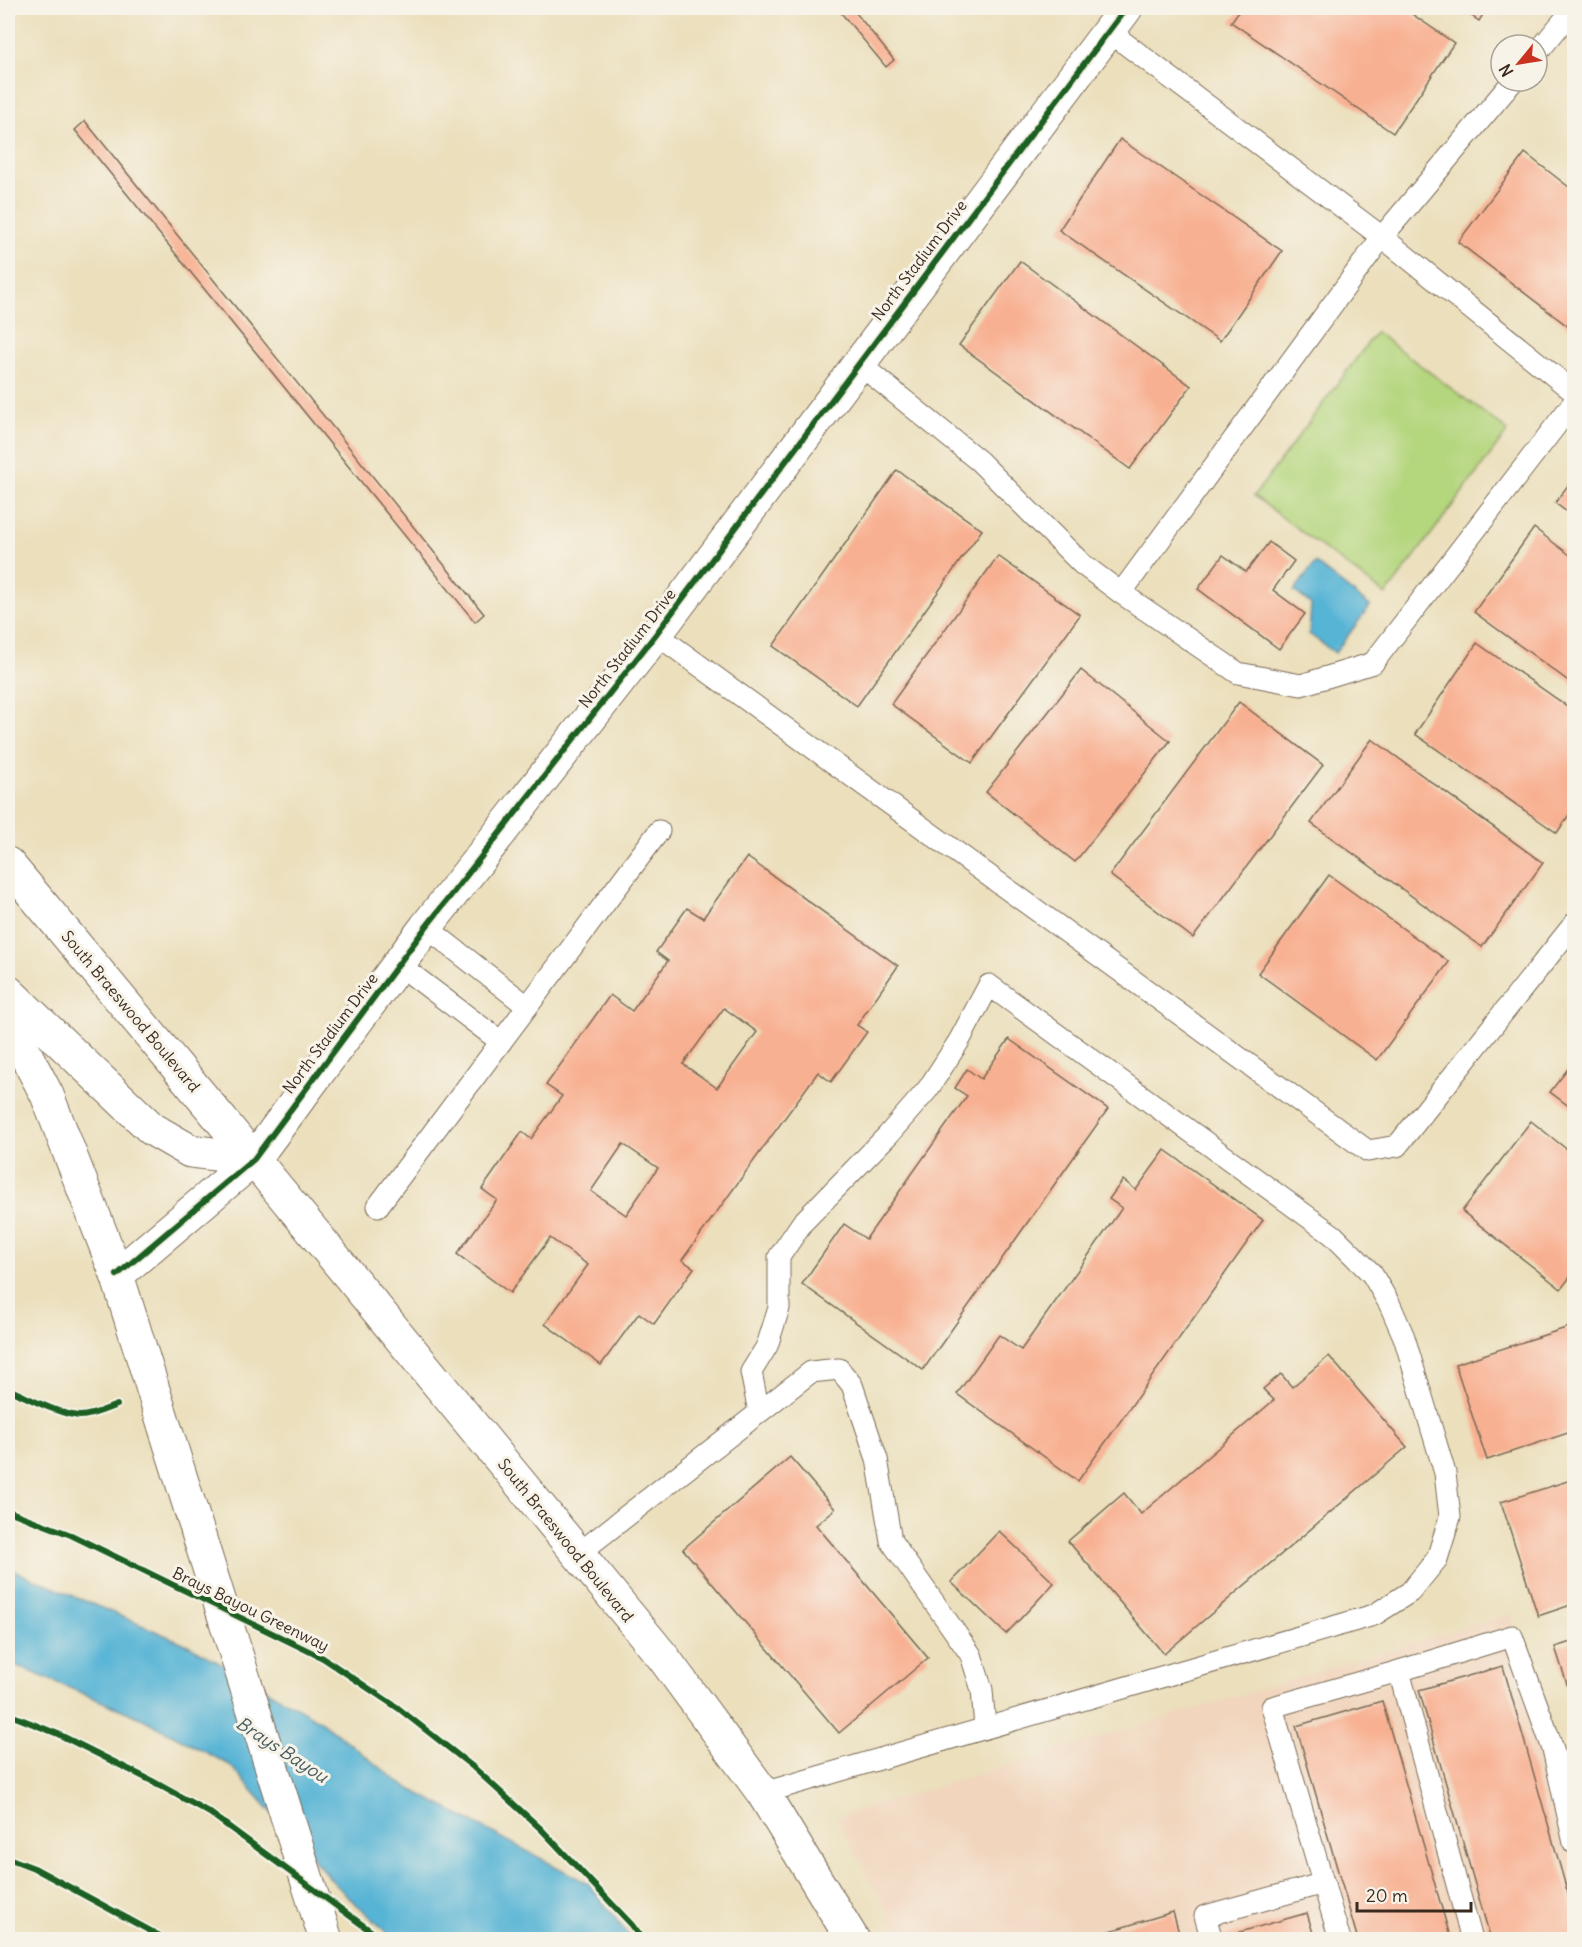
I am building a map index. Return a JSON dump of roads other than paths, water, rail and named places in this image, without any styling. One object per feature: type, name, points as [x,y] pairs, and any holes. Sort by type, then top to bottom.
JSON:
[{"type":"main road","name":"North Stadium Drive","points":[[117,1275],[254,1159],[426,927],[656,634],[1117,19]]},
{"type":"main road","name":"South Braeswood Boulevard","points":[[8,864],[254,1159],[663,1657],[763,1793],[853,1940]]},
{"type":"main road","points":[[8,992],[152,1129],[190,1151],[254,1159]]},
{"type":"main road","points":[[8,1022],[47,1095],[117,1275],[326,1940]]},
{"type":"lane","points":[[1549,39],[1575,9]]},
{"type":"lane","points":[[1117,19],[1575,392]]},
{"type":"lane","points":[[1121,593],[1382,237],[1503,93]]},
{"type":"lane","points":[[858,363],[979,461],[1082,564],[1121,593],[1238,673],[1301,685],[1373,663],[1575,402]]},
{"type":"lane","points":[[656,634],[1368,1150],[1397,1146],[1575,924]]},
{"type":"lane","points":[[378,1206],[658,831]]},
{"type":"lane","points":[[426,927],[527,1006]]},
{"type":"lane","points":[[398,964],[501,1042]]},
{"type":"lane","points":[[759,1412],[751,1372],[767,1346],[779,1308],[779,1257],[802,1223],[888,1135],[928,1089],[959,1041],[989,986],[1333,1235],[1372,1274],[1390,1305],[1404,1337],[1445,1473],[1450,1516],[1437,1559],[1410,1592],[1374,1615],[763,1793]]},
{"type":"lane","points":[[578,1554],[811,1372],[839,1370],[852,1385],[877,1459],[891,1541],[971,1655],[982,1690],[985,1728]]},
{"type":"lane","points":[[1340,1940],[1272,1707],[1512,1636],[1553,1749],[1575,1843]]},
{"type":"lane","points":[[1399,1671],[1472,1940]]},
{"type":"lane","points":[[1212,1940],[1205,1916],[1324,1883]]},
{"type":"water","points":[[1315,563],[1370,606],[1335,653],[1309,634],[1311,604],[1294,591]]},
{"type":"water","name":"Brays Bayou","points":[[8,1568],[188,1645],[319,1720],[403,1785],[589,1884],[631,1939],[394,1939],[337,1886],[230,1765],[141,1718],[8,1662]]}]
